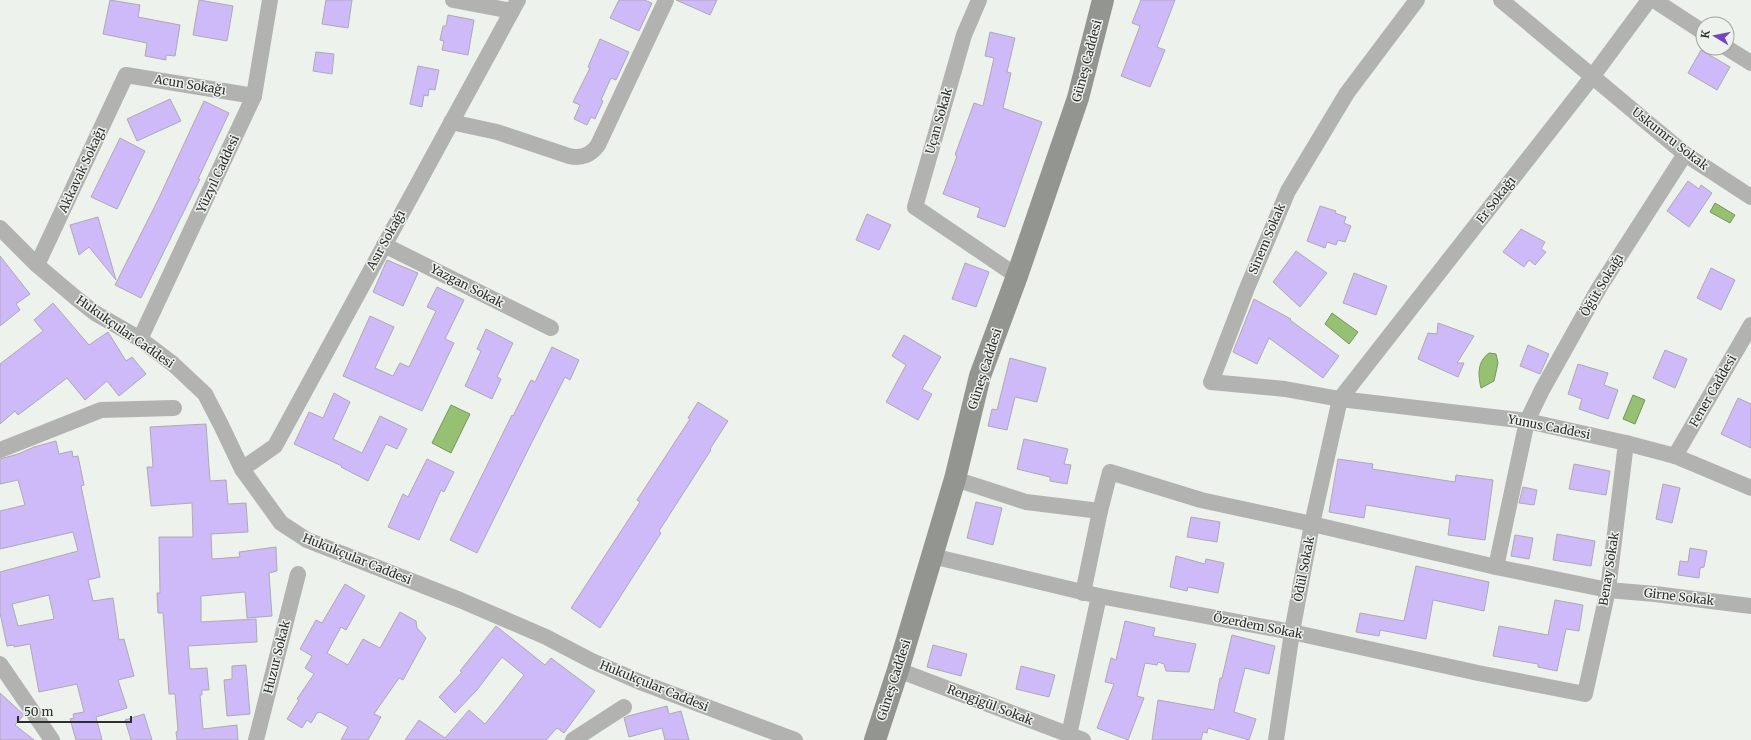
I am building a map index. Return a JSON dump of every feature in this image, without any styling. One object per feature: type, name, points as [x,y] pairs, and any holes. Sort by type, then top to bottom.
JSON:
[{"type":"main road","name":"Güneş Caddesi","points":[[875,740],[898,670],[955,479],[980,376],[1017,276],[1078,98],[1103,0]]},
{"type":"street","name":"Yüzyıl Caddesi","points":[[140,339],[254,96],[270,0]]},
{"type":"street","points":[[453,0],[515,5]]},
{"type":"street","points":[[451,122],[497,132],[575,158],[588,155],[598,144],[666,0]]},
{"type":"street","name":"Uçan Sokak","points":[[979,0],[964,35],[915,207],[1017,276]]},
{"type":"street","name":"Sinem Sokak","points":[[1340,399],[1285,389],[1211,382],[1247,288],[1288,191],[1347,93],[1417,0]]},
{"type":"street","name":"Uskumru Sokak","points":[[1501,0],[1685,154],[1751,197]]},
{"type":"street","name":"Er Sokağı","points":[[1340,399],[1592,77],[1649,0]]},
{"type":"street","points":[[1654,0],[1695,27]]},
{"type":"street","name":"Asır Sokağı","points":[[242,470],[275,446],[515,5]]},
{"type":"street","points":[[1735,53],[1751,63]]},
{"type":"street","name":"Acun Sokağı","points":[[126,75],[254,96]]},
{"type":"street","name":"Akkavak Sokağı","points":[[37,266],[126,75]]},
{"type":"street","name":"Öğüt Sokağı","points":[[1496,567],[1526,421],[1598,288],[1685,154]]},
{"type":"street","name":"Hukukçular Caddesi","points":[[0,228],[37,266],[95,313],[140,339],[173,364],[204,394],[221,425],[242,470],[281,523],[307,540],[460,600],[539,634],[592,661],[640,682],[795,740]]},
{"type":"street","name":"Yazgan Sokak","points":[[384,245],[551,328]]},
{"type":"street","name":"Fener Caddesi","points":[[1675,456],[1751,325]]},
{"type":"street","name":"Yunus Caddesi","points":[[1340,399],[1526,421],[1626,443],[1675,456],[1751,488]]},
{"type":"street","name":"Ödül Sokak","points":[[1276,740],[1292,632],[1312,524],[1340,399]]},
{"type":"street","points":[[0,450],[101,410],[174,408]]},
{"type":"street","name":"Benay Sokak","points":[[1585,694],[1608,590],[1626,443]]},
{"type":"street","name":"Girne Sokak","points":[[1100,511],[1110,472],[1201,500],[1496,567],[1608,590],[1751,606]]},
{"type":"street","points":[[955,479],[1026,502],[1100,511],[1083,593]]},
{"type":"street","name":"Özerdem Sokak","points":[[932,556],[1083,593],[1292,632],[1478,673],[1585,694]]},
{"type":"street","name":"Huzur Sokak","points":[[256,740],[298,574]]},
{"type":"street","points":[[1076,737],[1099,596]]},
{"type":"street","points":[[0,664],[52,740]]},
{"type":"street","name":"Rengigül Sokak","points":[[898,670],[1076,737]]},
{"type":"street","points":[[573,740],[624,707]]},
{"type":"shaded area","points":[[1715,203],[1735,215],[1730,223],[1710,212]]},
{"type":"shaded area","points":[[1332,313],[1358,332],[1349,344],[1325,324]]},
{"type":"shaded area","points":[[1489,353],[1496,354],[1498,363],[1494,381],[1481,388],[1479,369],[1482,360]]},
{"type":"shaded area","points":[[1633,395],[1645,400],[1635,424],[1623,419]]},
{"type":"shaded area","points":[[451,405],[470,414],[451,453],[432,443]]},
{"type":"building","points":[[110,0],[140,5],[138,17],[180,25],[175,56],[166,55],[166,60],[145,56],[147,43],[103,34]]},
{"type":"building","points":[[199,0],[233,6],[227,41],[193,35]]},
{"type":"building","points":[[326,0],[352,0],[348,28],[322,24]]},
{"type":"building","points":[[619,0],[644,0],[652,3],[639,31],[610,18]]},
{"type":"building","points":[[676,0],[717,0],[710,15]]},
{"type":"building","points":[[1141,0],[1175,0],[1157,47],[1165,50],[1150,87],[1121,76],[1140,26],[1132,23]]},
{"type":"building","points":[[448,15],[474,20],[468,55],[442,50],[444,41],[440,40],[443,26],[446,26]]},
{"type":"building","points":[[990,32],[1015,38],[1007,72],[1011,73],[1003,108],[1042,122],[1005,227],[977,217],[980,208],[943,194],[957,156],[955,155],[974,103],[983,106],[994,58],[985,56]]},
{"type":"building","points":[[600,39],[629,52],[616,80],[611,78],[601,100],[603,101],[595,119],[591,117],[587,125],[574,119],[580,105],[573,102],[590,68],[588,67]]},
{"type":"building","points":[[316,52],[334,54],[332,74],[313,71]]},
{"type":"building","points":[[1698,56],[1711,56],[1730,67],[1717,90],[1688,73]]},
{"type":"building","points":[[418,66],[439,70],[435,90],[429,89],[428,96],[424,95],[422,107],[410,104]]},
{"type":"building","points":[[170,99],[181,121],[137,141],[127,119]]},
{"type":"building","points":[[204,101],[229,113],[198,179],[200,179],[141,298],[115,285],[158,200]]},
{"type":"building","points":[[120,138],[145,151],[117,209],[91,197]]},
{"type":"building","points":[[1688,181],[1699,189],[1701,185],[1712,193],[1689,227],[1667,211]]},
{"type":"building","points":[[1320,206],[1336,211],[1335,213],[1346,217],[1344,223],[1351,226],[1345,242],[1338,240],[1336,245],[1327,242],[1325,248],[1307,241]]},
{"type":"building","points":[[867,214],[891,225],[879,250],[856,240]]},
{"type":"building","points":[[98,217],[116,280],[89,247],[79,255],[70,225]]},
{"type":"building","points":[[1521,229],[1545,242],[1541,249],[1546,252],[1535,265],[1529,260],[1524,267],[1503,252]]},
{"type":"building","points":[[1296,251],[1327,273],[1300,307],[1273,282]]},
{"type":"building","points":[[0,256],[30,294],[16,304],[20,310],[0,326]]},
{"type":"building","points":[[387,260],[418,273],[403,306],[373,292]]},
{"type":"building","points":[[965,263],[989,272],[976,307],[952,299]]},
{"type":"building","points":[[1711,268],[1735,280],[1721,310],[1697,298]]},
{"type":"building","points":[[1354,273],[1387,286],[1376,315],[1343,303]]},
{"type":"building","points":[[437,287],[464,300],[445,339],[454,343],[422,411],[343,376],[370,316],[394,327],[375,368],[393,376],[400,363],[409,367],[436,311],[427,307]]},
{"type":"building","points":[[1254,299],[1291,319],[1290,320],[1339,356],[1323,378],[1269,338],[1257,364],[1233,352]]},
{"type":"building","points":[[53,303],[89,345],[108,332],[126,361],[132,357],[146,374],[119,396],[107,381],[85,400],[67,378],[18,415],[15,411],[0,424],[0,364],[43,331],[34,320]]},
{"type":"building","points":[[1438,323],[1474,336],[1457,363],[1464,363],[1458,377],[1418,359],[1428,333],[1437,334]]},
{"type":"building","points":[[486,329],[513,343],[497,377],[501,379],[492,399],[465,386],[481,351],[477,349]]},
{"type":"building","points":[[904,335],[941,357],[922,389],[932,394],[918,420],[886,402],[906,365],[892,356]]},
{"type":"building","points":[[1528,345],[1549,354],[1540,374],[1520,366]]},
{"type":"building","points":[[552,347],[579,360],[570,380],[565,377],[477,553],[450,540],[512,415],[513,416],[531,380],[535,382]]},
{"type":"building","points":[[1665,350],[1687,359],[1675,388],[1653,378]]},
{"type":"building","points":[[1010,358],[1046,368],[1037,402],[1015,397],[1007,430],[988,426],[992,409],[997,410]]},
{"type":"building","points":[[1578,364],[1608,373],[1604,385],[1618,390],[1608,419],[1579,409],[1582,399],[1568,394]]},
{"type":"building","points":[[334,393],[350,402],[333,439],[362,453],[380,416],[407,429],[397,449],[386,444],[368,481],[341,467],[342,466],[294,444],[309,412],[323,418]]},
{"type":"building","points":[[1738,398],[1751,404],[1751,448],[1721,434]]},
{"type":"building","points":[[698,402],[728,421],[659,531],[661,533],[600,628],[571,608],[640,502],[637,500],[690,419],[688,418]]},
{"type":"building","points":[[206,424],[210,481],[226,480],[228,504],[246,503],[248,532],[211,534],[212,559],[240,557],[239,552],[276,547],[277,571],[269,573],[272,616],[247,618],[245,592],[201,596],[201,622],[256,619],[257,642],[188,646],[190,669],[207,668],[209,690],[202,690],[202,695],[200,695],[203,729],[237,725],[238,740],[177,740],[176,732],[178,731],[175,694],[169,694],[163,613],[158,613],[157,593],[160,593],[159,537],[193,537],[192,503],[151,506],[147,467],[153,467],[150,427]]},
{"type":"building","points":[[1024,439],[1068,449],[1064,464],[1071,465],[1067,484],[1050,481],[1050,477],[1017,469]]},
{"type":"building","points":[[56,441],[59,454],[72,451],[73,457],[78,456],[84,485],[81,486],[100,577],[88,580],[93,601],[113,598],[119,640],[124,639],[134,676],[118,680],[127,708],[96,717],[102,740],[76,740],[70,719],[74,718],[73,714],[84,712],[77,684],[39,692],[30,644],[14,647],[14,645],[7,646],[0,613],[0,572],[78,551],[73,532],[0,549],[0,511],[25,505],[18,480],[0,484],[0,459],[18,454],[34,447]],"holes":[[[49,595],[54,619],[18,626],[12,604]]]},
{"type":"building","points":[[427,459],[454,472],[444,492],[441,490],[419,540],[388,527],[403,494],[408,497]]},
{"type":"building","points":[[1338,459],[1373,464],[1372,469],[1455,482],[1456,475],[1493,480],[1485,540],[1448,535],[1450,519],[1366,505],[1364,518],[1329,512]]},
{"type":"building","points":[[1574,464],[1610,471],[1606,495],[1569,489]]},
{"type":"building","points":[[1663,484],[1680,488],[1672,523],[1656,519]]},
{"type":"building","points":[[1523,487],[1537,490],[1534,505],[1519,503]]},
{"type":"building","points":[[976,502],[1002,508],[993,545],[967,538]]},
{"type":"building","points":[[1191,517],[1220,522],[1217,542],[1187,537]]},
{"type":"building","points":[[1557,534],[1595,541],[1591,566],[1553,560]]},
{"type":"building","points":[[1515,535],[1533,538],[1529,559],[1511,556]]},
{"type":"building","points":[[1690,548],[1707,551],[1704,567],[1700,568],[1699,578],[1678,575],[1680,561],[1688,562]]},
{"type":"building","points":[[1176,556],[1205,564],[1206,559],[1224,563],[1218,593],[1188,587],[1187,591],[1170,587]]},
{"type":"building","points":[[1416,566],[1489,582],[1484,611],[1433,600],[1426,639],[1380,630],[1379,636],[1356,632],[1360,613],[1404,621]]},
{"type":"building","points":[[345,584],[365,596],[346,630],[341,627],[327,653],[348,665],[363,639],[380,648],[400,612],[416,621],[417,628],[426,638],[403,680],[399,678],[374,714],[381,717],[368,740],[341,740],[348,727],[320,712],[317,713],[311,723],[307,720],[302,728],[287,719],[299,700],[297,699],[314,674],[305,668],[312,656],[300,649],[316,620],[322,623]]},
{"type":"building","points":[[1555,600],[1583,605],[1579,631],[1566,629],[1557,671],[1538,667],[1538,664],[1493,656],[1499,626],[1548,635]]},
{"type":"building","points":[[1125,621],[1155,628],[1153,636],[1196,644],[1189,672],[1166,671],[1164,664],[1158,662],[1157,665],[1145,663],[1137,696],[1144,698],[1128,740],[1097,728],[1114,684],[1105,682],[1111,658],[1116,660]]},
{"type":"building","points":[[496,626],[545,665],[551,658],[595,691],[564,733],[557,728],[546,740],[405,740],[419,720],[445,738],[469,710],[485,724],[499,707],[524,675],[502,657],[477,690],[455,713],[439,697],[462,672],[460,671]]},
{"type":"building","points":[[1232,635],[1275,646],[1269,674],[1245,668],[1234,712],[1256,719],[1249,740],[1208,728],[1207,733],[1203,732],[1201,740],[1152,740],[1158,700],[1214,710],[1220,678],[1222,678]]},
{"type":"building","points":[[933,645],[967,654],[961,676],[927,667]]},
{"type":"building","points":[[246,665],[250,714],[227,716],[224,680],[232,679],[232,666]]},
{"type":"building","points":[[1021,666],[1055,675],[1049,697],[1016,689]]},
{"type":"building","points":[[0,693],[24,715],[15,725],[34,740],[0,740]]},
{"type":"building","points":[[667,706],[669,714],[681,711],[689,740],[665,740],[662,728],[629,737],[624,718]]},
{"type":"building","points":[[144,714],[152,740],[131,740],[125,720]]}]
